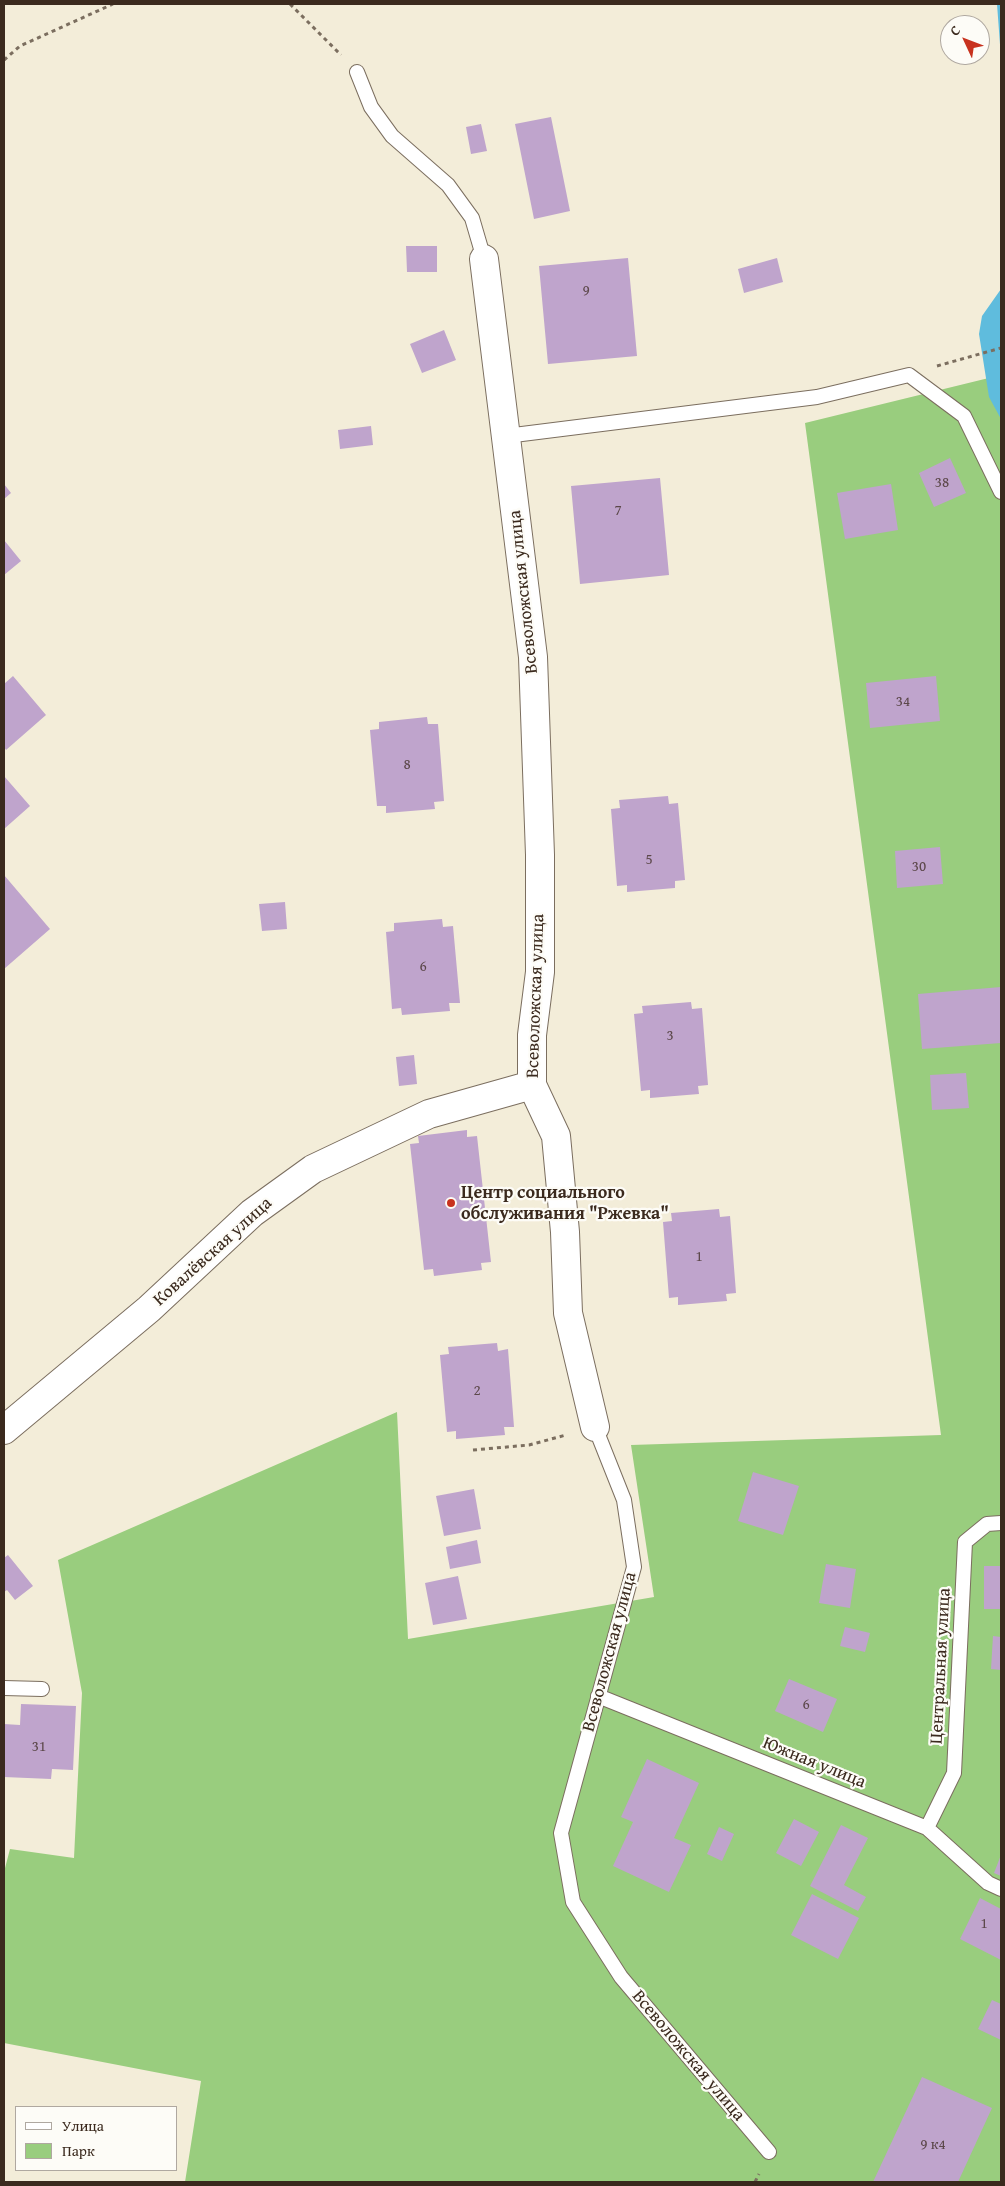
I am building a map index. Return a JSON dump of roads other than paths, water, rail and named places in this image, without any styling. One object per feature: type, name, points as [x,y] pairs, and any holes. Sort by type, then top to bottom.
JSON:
[{"type":"street","name":"Всеволожская улица","points":[[484,259],[533,657],[540,855],[540,972],[532,1035],[532,1085],[556,1136],[565,1232],[568,1314],[595,1427]]},
{"type":"street","name":"Ковалёвская улица","points":[[4,1430],[148,1309],[252,1213],[313,1169],[430,1114],[532,1085]]},
{"type":"lane","points":[[357,72],[371,107],[392,136],[448,185],[472,218],[484,259]]},
{"type":"lane","points":[[506,436],[817,397],[909,375],[964,416],[1001,492]]},
{"type":"lane","name":"Всеволожская улица","points":[[595,1427],[624,1500],[634,1567],[561,1833],[572,1902],[621,1977],[770,2152]]},
{"type":"lane","name":"Центральная улица","points":[[927,1828],[954,1774],[965,1542],[987,1524],[1001,1523]]},
{"type":"lane","points":[[4,1688],[42,1689]]},
{"type":"lane","name":"Южная улица","points":[[598,1696],[927,1828],[988,1883],[1001,1889]]},
{"type":"water","points":[[997,4],[1001,4],[1001,58]]},
{"type":"water","points":[[1001,289],[1001,419],[989,397],[979,334],[982,316]]},
{"type":"place","name":"Центр социального обслуживания \"Ржевка\"","points":[[451,1203]]}]
